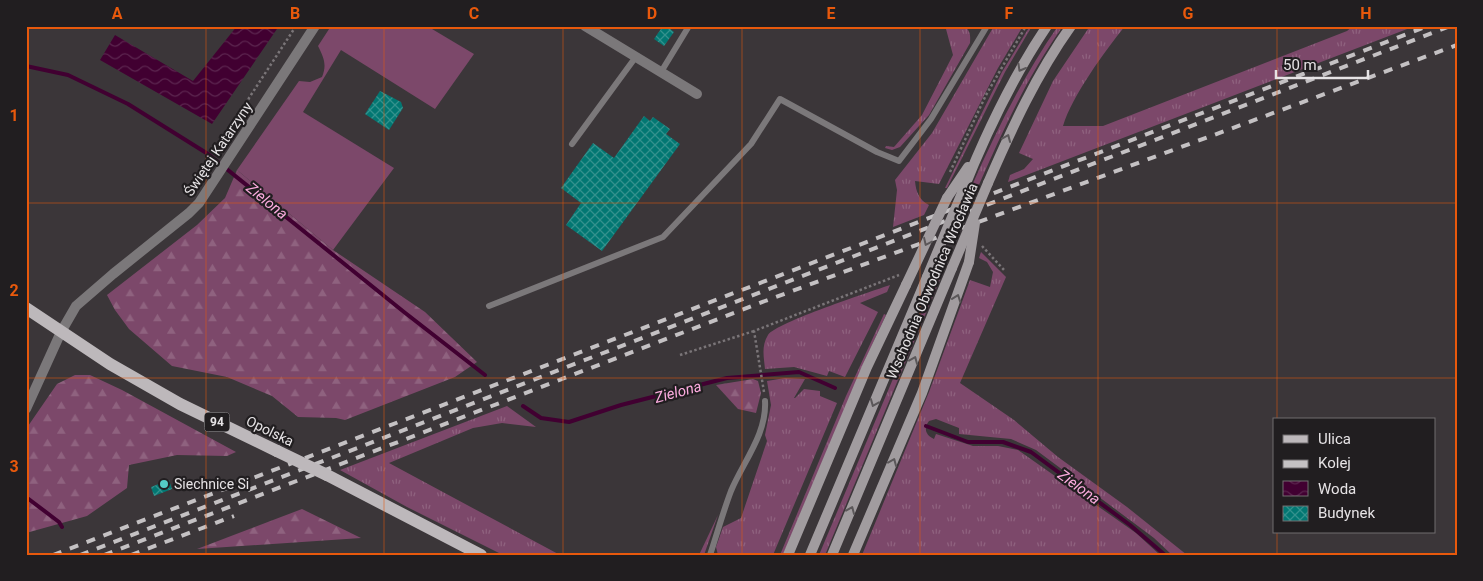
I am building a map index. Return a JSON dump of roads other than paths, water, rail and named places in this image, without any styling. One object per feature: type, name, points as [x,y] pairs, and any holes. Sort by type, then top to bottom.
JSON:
[{"type":"main road","name":"Wschodnia Obwodnica Wrocławia","points":[[810,555],[980,152],[1006,95],[1047,26]]},
{"type":"main road","name":"Wschodnia Obwodnica Wrocławia","points":[[832,555],[1016,119],[1048,62],[1072,26]]},
{"type":"main road","points":[[788,555],[867,367],[947,198],[980,152]]},
{"type":"main road","points":[[853,555],[922,393],[969,262],[977,209]]},
{"type":"main road","name":"Opolska","points":[[26,308],[110,364],[180,404],[327,475],[481,555]]},
{"type":"street","name":"Świętej Katarzyny","points":[[26,410],[61,332],[76,306],[199,203],[315,26]]},
{"type":"street","points":[[585,26],[697,94]]},
{"type":"lane","points":[[662,72],[689,26]]},
{"type":"lane","points":[[489,306],[663,237],[751,144],[780,99],[877,152],[899,161],[932,119],[987,26]]},
{"type":"lane","points":[[572,144],[635,58]]},
{"type":"lane","points":[[710,555],[731,491],[766,414],[765,401]]},
{"type":"water","points":[[237,26],[279,26],[212,124],[100,60],[115,35],[193,81]]},
{"type":"waterway","name":"Zielona","points":[[26,66],[68,75],[128,104],[208,154],[485,375]]},
{"type":"waterway","name":"Zielona","points":[[523,406],[541,418],[569,422],[621,405],[727,378],[799,372],[835,388]]},
{"type":"waterway","name":"Zielona","points":[[926,426],[968,442],[1003,442],[1031,452],[1130,525],[1165,555]]},
{"type":"waterway","points":[[26,497],[59,522],[62,527]]},
{"type":"railway","points":[[53,555],[1428,26]]},
{"type":"railway","points":[[80,555],[1450,26]]},
{"type":"railway","points":[[104,555],[765,301],[1457,45]]},
{"type":"railway","points":[[131,555],[234,516]]},
{"type":"place","name":"Siechnice Si","points":[[164,484]]}]
